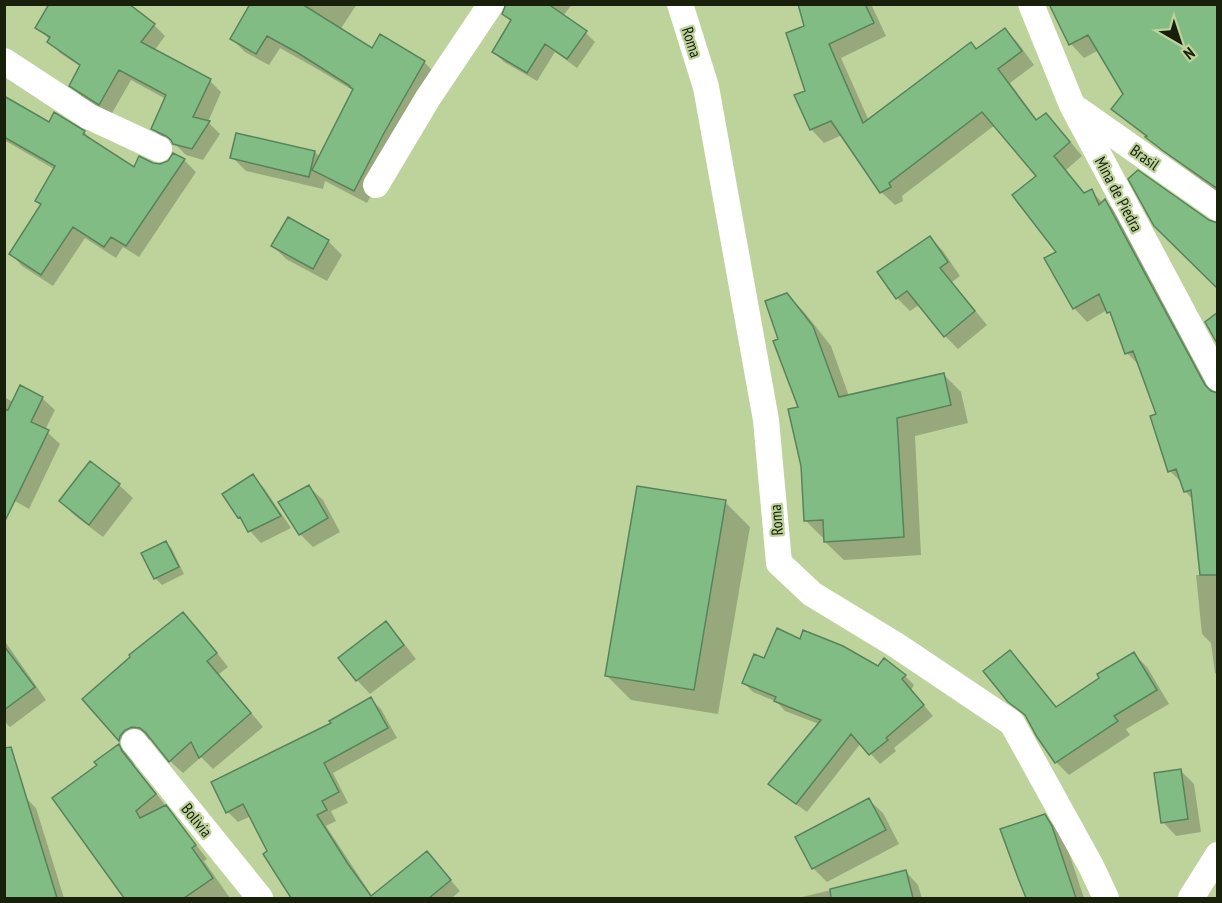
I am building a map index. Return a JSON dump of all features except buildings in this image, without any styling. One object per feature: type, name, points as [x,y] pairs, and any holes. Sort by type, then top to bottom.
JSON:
[{"type":"street","points":[[376,185],[428,98],[491,4]]},
{"type":"street","name":"Roma","points":[[680,4],[706,87],[766,420],[779,563],[812,594],[896,645],[1012,723],[1091,866],[1106,898]]},
{"type":"street","name":"Mina de Piedra","points":[[1031,4],[1072,105],[1218,378]]},
{"type":"street","points":[[4,61],[88,116],[159,149]]},
{"type":"street","name":"Brasil","points":[[1072,105],[1218,208]]},
{"type":"street","name":"Bolivia","points":[[134,742],[260,898]]},
{"type":"street","points":[[1191,898],[1218,855]]}]
